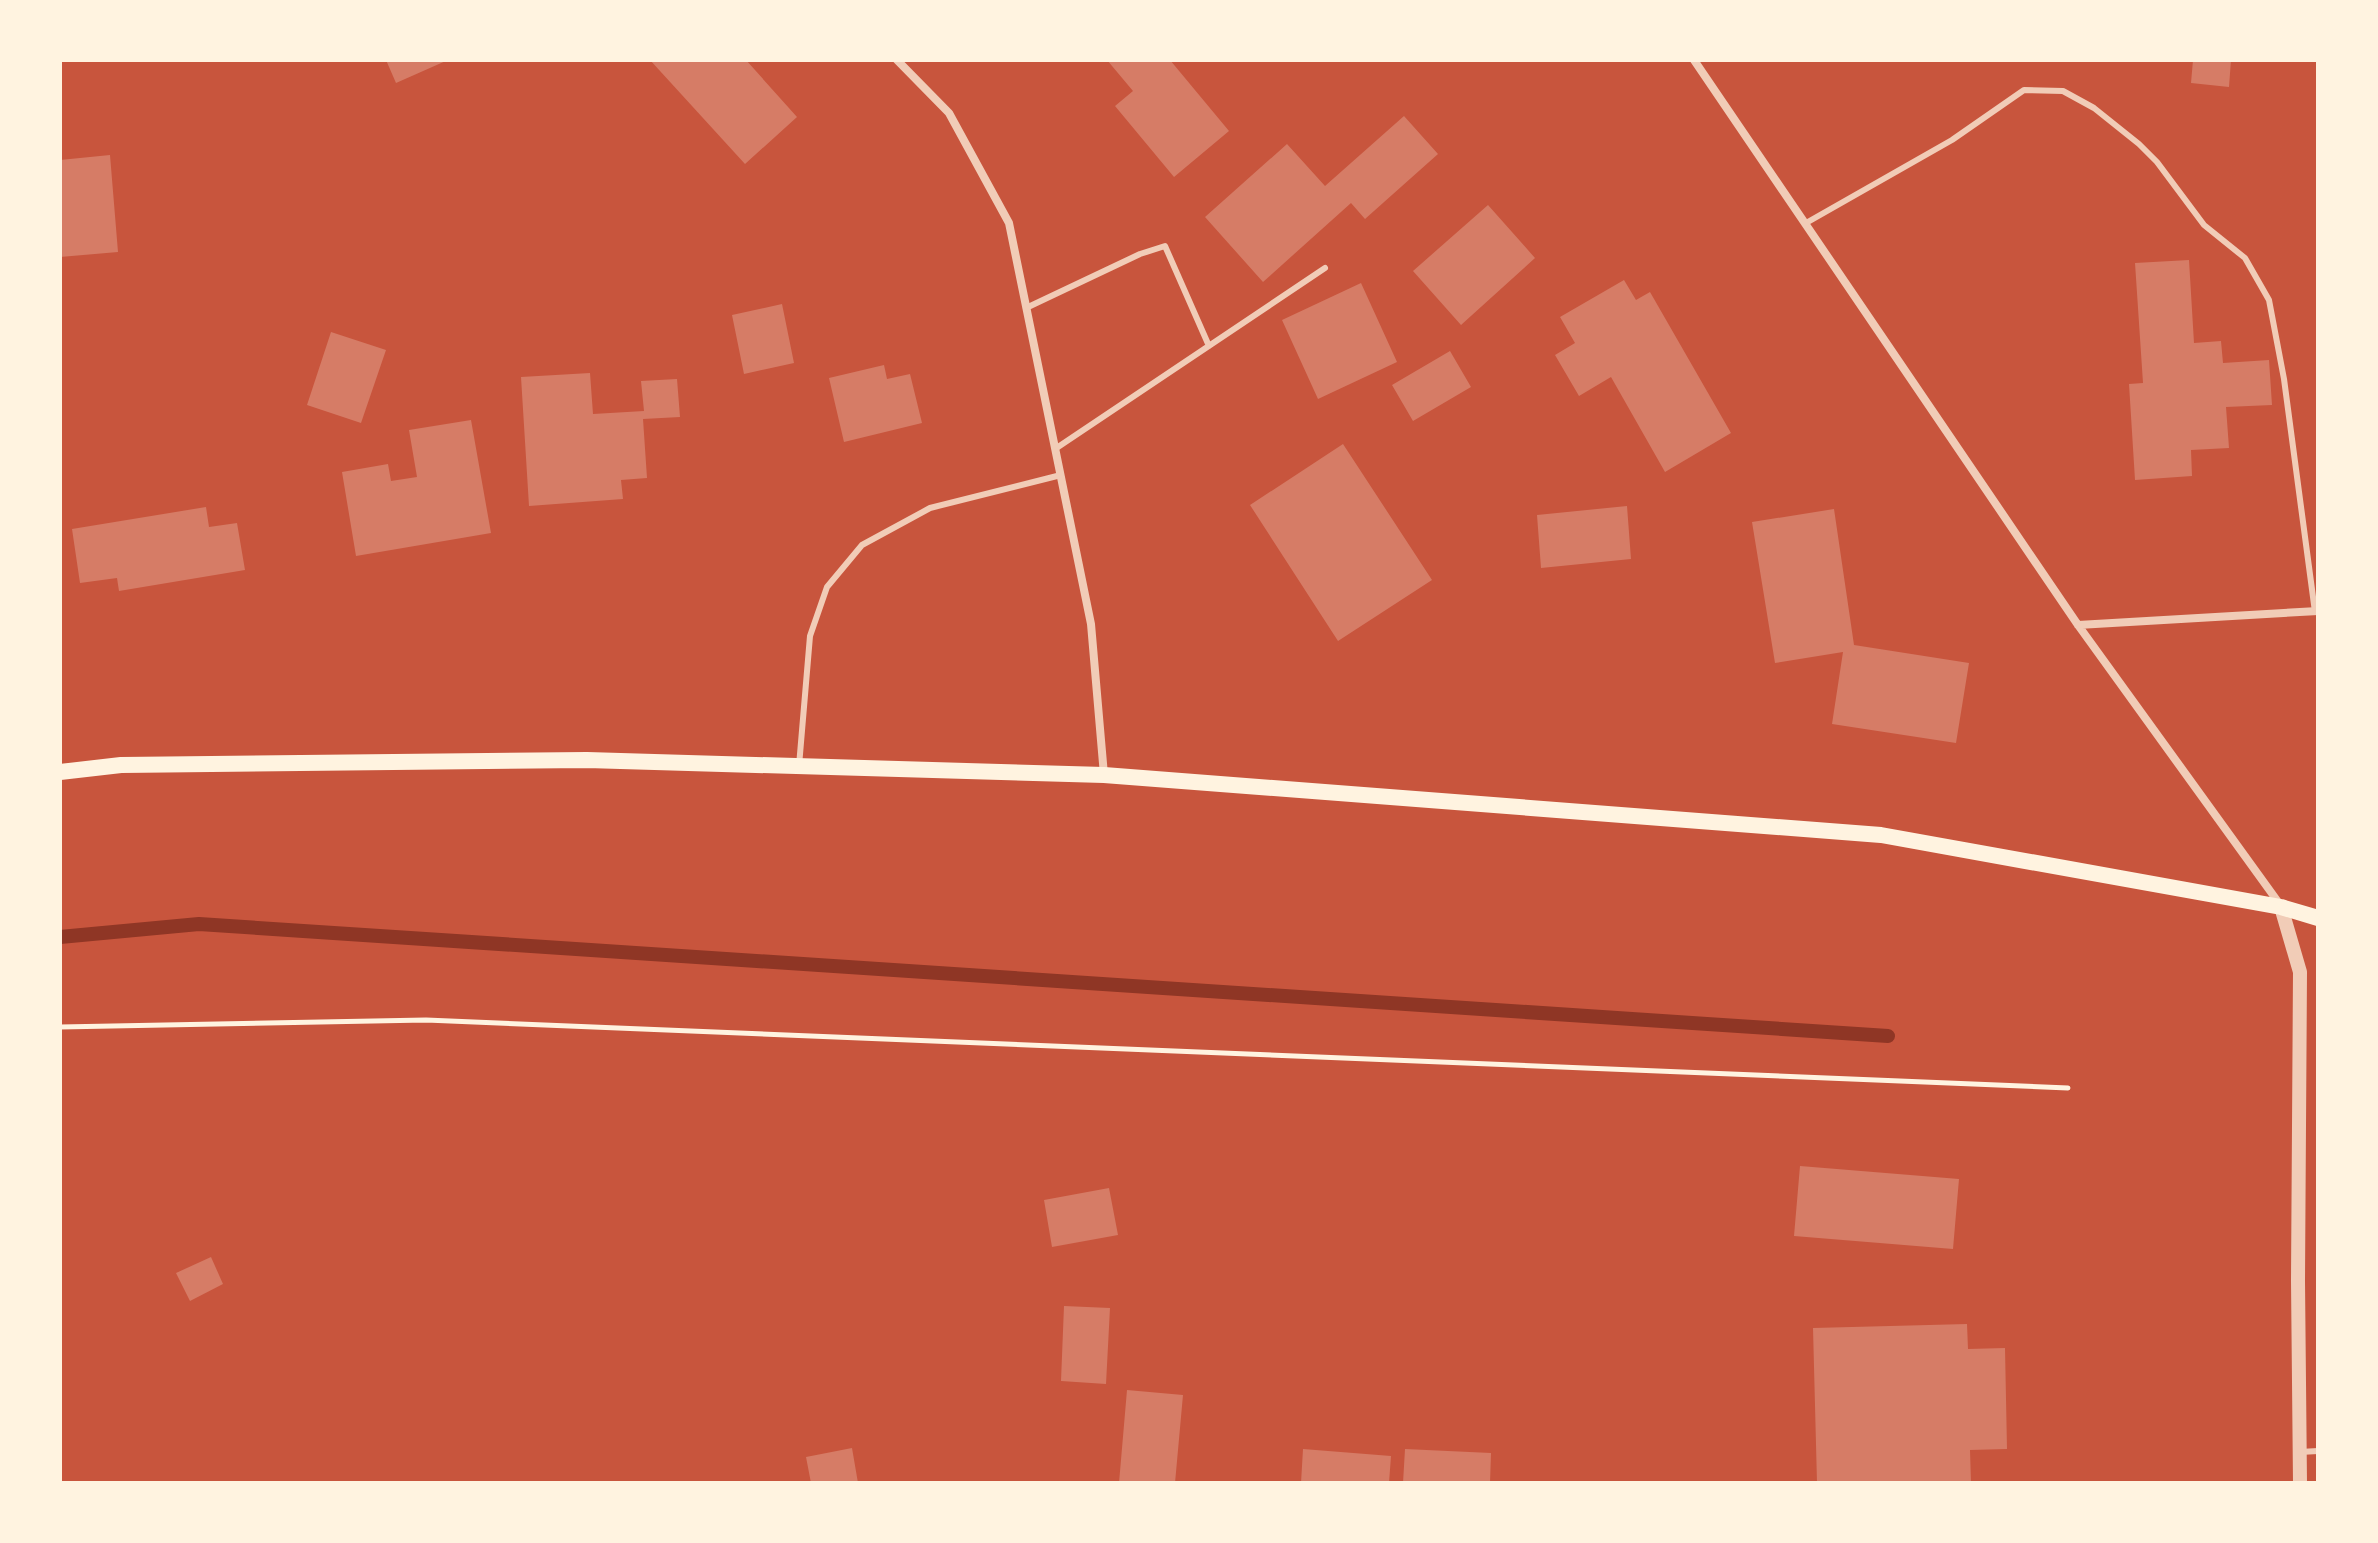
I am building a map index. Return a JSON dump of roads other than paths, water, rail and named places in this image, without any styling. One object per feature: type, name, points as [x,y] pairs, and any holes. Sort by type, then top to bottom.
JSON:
[{"type":"main road","points":[[60,772],[121,765],[587,760],[1104,775],[1881,835],[2281,907],[2318,918]]},
{"type":"street","points":[[897,60],[949,113],[1009,223],[1091,624],[1104,775]]},
{"type":"street","points":[[1694,60],[2078,625],[2281,907],[2300,972],[2300,1483]]},
{"type":"street","points":[[2078,625],[2317,612]]},
{"type":"lane","points":[[1806,223],[1952,140],[2024,90],[2063,91],[2094,108],[2139,144],[2157,162],[2204,225],[2245,258],[2269,300],[2284,379],[2317,612]]},
{"type":"lane","points":[[1026,308],[1140,254],[1165,246],[1209,346]]},
{"type":"lane","points":[[1055,449],[1325,268]]},
{"type":"lane","points":[[799,766],[810,636],[827,587],[862,545],[930,508],[1061,475]]},
{"type":"lane","points":[[2300,1452],[2318,1451]]},
{"type":"waterway","points":[[60,937],[199,924],[1888,1036]]}]
